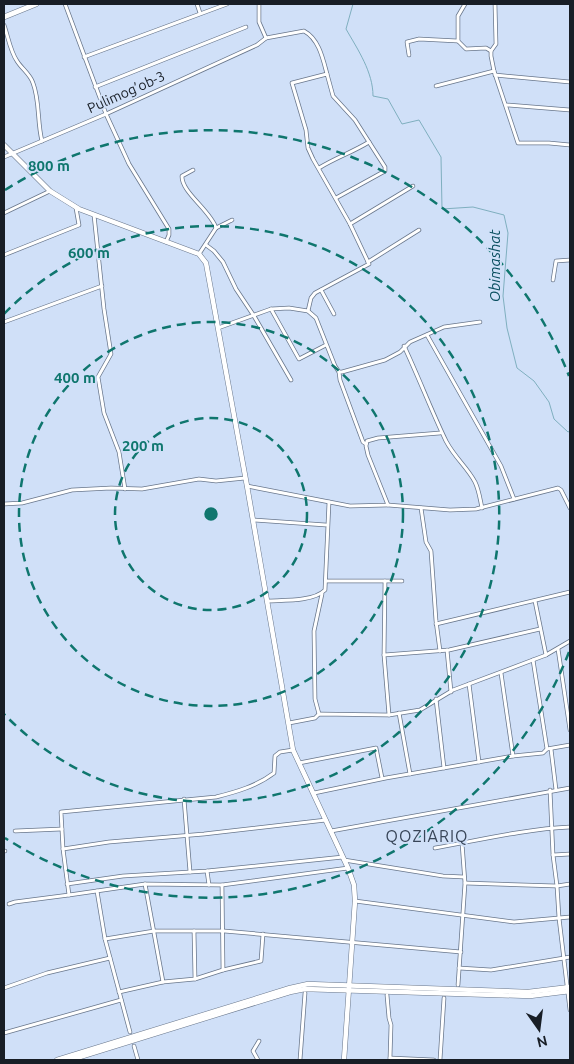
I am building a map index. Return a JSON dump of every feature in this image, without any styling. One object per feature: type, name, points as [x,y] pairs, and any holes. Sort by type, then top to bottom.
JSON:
[{"type":"main road","points":[[4,17],[36,4]]},
{"type":"main road","points":[[4,145],[50,191],[76,208],[199,254],[206,263],[293,750],[344,858],[354,884],[355,900],[344,1060]]},
{"type":"main road","points":[[57,1060],[290,988],[308,984],[350,988]]},
{"type":"main road","points":[[70,1060],[305,989],[350,988],[528,992],[569,989]]},
{"type":"street","points":[[65,4],[95,88],[129,164],[169,229],[166,242]]},
{"type":"street","points":[[197,4],[200,13]]},
{"type":"street","points":[[84,57],[227,4]]},
{"type":"street","points":[[259,4],[259,22],[266,38],[304,31],[309,34],[320,50],[334,96],[355,120],[385,167],[385,171],[336,198]]},
{"type":"street","points":[[458,41],[458,16],[465,4]]},
{"type":"street","points":[[495,4],[496,44],[491,51],[495,73],[518,143],[549,143],[570,146]]},
{"type":"street","points":[[4,25],[17,61],[33,82],[42,141]]},
{"type":"street","points":[[95,88],[246,27]]},
{"type":"street","name":"Pulimog’ob-3","points":[[4,157],[106,114],[258,45],[266,38]]},
{"type":"street","points":[[410,55],[407,42],[419,39],[458,41],[466,48],[486,48],[491,51]]},
{"type":"street","points":[[436,86],[495,73],[570,82]]},
{"type":"street","points":[[327,74],[292,83],[306,130],[308,148],[350,224],[368,262]]},
{"type":"street","points":[[506,105],[570,110]]},
{"type":"street","points":[[319,168],[369,142]]},
{"type":"street","points":[[193,170],[182,176],[184,185],[216,228]]},
{"type":"street","points":[[350,224],[413,186]]},
{"type":"street","points":[[4,213],[50,191]]},
{"type":"street","points":[[4,255],[78,225],[76,208]]},
{"type":"street","points":[[94,214],[104,309],[111,354],[98,377],[104,413],[119,452],[124,489]]},
{"type":"street","points":[[199,254],[216,228],[232,220]]},
{"type":"street","points":[[308,311],[311,298],[321,290],[368,266],[368,262],[419,230]]},
{"type":"street","points":[[206,245],[223,262],[236,289],[291,380]]},
{"type":"street","points":[[553,280],[555,262],[558,260],[570,260]]},
{"type":"street","points":[[4,322],[102,286]]},
{"type":"street","points":[[321,290],[334,314]]},
{"type":"street","points":[[218,328],[271,310],[289,308],[308,311],[316,318],[339,372],[340,380],[388,505]]},
{"type":"street","points":[[271,310],[299,359],[326,345]]},
{"type":"street","points":[[339,372],[385,360],[400,352],[404,346],[418,338],[444,327],[480,322]]},
{"type":"street","points":[[427,335],[501,466],[514,499]]},
{"type":"street","points":[[404,346],[428,404],[454,456],[469,472],[476,483],[482,508]]},
{"type":"street","points":[[366,444],[371,439],[440,432]]},
{"type":"street","points":[[4,504],[22,503],[72,490],[142,489],[199,479],[216,482],[245,478]]},
{"type":"street","points":[[247,486],[350,506],[388,505],[461,510],[482,508],[558,488],[561,490],[570,508]]},
{"type":"street","points":[[319,714],[315,699],[314,631],[322,593],[326,587],[326,525],[329,502]]},
{"type":"street","points":[[421,508],[426,542],[430,550],[440,651]]},
{"type":"street","points":[[253,520],[326,525]]},
{"type":"street","points":[[326,581],[402,581]]},
{"type":"street","points":[[385,581],[384,655],[389,715]]},
{"type":"street","points":[[436,624],[570,592]]},
{"type":"street","points":[[267,601],[304,599],[322,593]]},
{"type":"street","points":[[534,601],[546,655]]},
{"type":"street","points":[[384,655],[447,650],[540,629]]},
{"type":"street","points":[[289,723],[315,718],[319,714],[389,715],[420,710],[451,692],[546,655],[570,641]]},
{"type":"street","points":[[558,649],[570,730]]},
{"type":"street","points":[[447,650],[451,692]]},
{"type":"street","points":[[533,660],[556,790]]},
{"type":"street","points":[[501,672],[513,756]]},
{"type":"street","points":[[469,684],[479,762]]},
{"type":"street","points":[[436,699],[444,768]]},
{"type":"street","points":[[400,713],[410,774]]},
{"type":"street","points":[[314,793],[382,778],[513,756],[543,753],[549,749],[570,745]]},
{"type":"street","points":[[300,763],[376,748],[382,778]]},
{"type":"street","points":[[68,895],[61,812],[216,797],[236,792],[274,773],[275,756],[280,752],[293,750]]},
{"type":"street","points":[[332,832],[550,790],[570,788]]},
{"type":"street","points":[[550,790],[553,855],[558,886],[559,918],[569,989],[570,1010]]},
{"type":"street","points":[[184,799],[190,872]]},
{"type":"street","points":[[63,849],[109,842],[186,836],[326,820]]},
{"type":"street","points":[[435,848],[551,828],[570,827]]},
{"type":"street","points":[[15,831],[62,829]]},
{"type":"street","points":[[458,985],[465,883],[462,843]]},
{"type":"street","points":[[553,855],[570,854]]},
{"type":"street","points":[[67,884],[123,876],[207,871],[344,858],[443,876],[464,877]]},
{"type":"street","points":[[9,904],[145,884],[222,885],[348,868]]},
{"type":"street","points":[[207,871],[209,885]]},
{"type":"street","points":[[465,883],[558,886],[570,884]]},
{"type":"street","points":[[145,884],[163,982]]},
{"type":"street","points":[[222,885],[223,970]]},
{"type":"street","points":[[97,891],[105,938],[130,1032]]},
{"type":"street","points":[[355,900],[514,922],[570,917]]},
{"type":"street","points":[[105,938],[154,931],[222,931],[461,952]]},
{"type":"street","points":[[194,931],[195,979]]},
{"type":"street","points":[[119,992],[163,982],[195,979],[261,961],[263,934]]},
{"type":"street","points":[[459,968],[491,970],[570,957]]},
{"type":"street","points":[[4,988],[47,973],[110,958]]},
{"type":"street","points":[[300,1060],[305,994]]},
{"type":"street","points":[[387,995],[388,1018],[391,1025],[390,1059],[434,1060]]},
{"type":"street","points":[[440,1060],[444,998]]},
{"type":"street","points":[[4,1033],[121,1000]]},
{"type":"street","points":[[258,1060],[253,1051],[259,1041]]},
{"type":"street","points":[[134,1046],[138,1060]]},
{"type":"waterway","name":"Obimashat","points":[[353,4],[346,29],[368,70],[373,96],[388,99],[402,124],[419,120],[441,157],[442,209],[473,207],[504,215],[508,233],[503,296],[507,328],[517,368],[534,381],[549,402],[554,419],[568,432],[570,431]]},
{"type":"district","name":"QOZIARIQ","points":[[427,836]]}]
